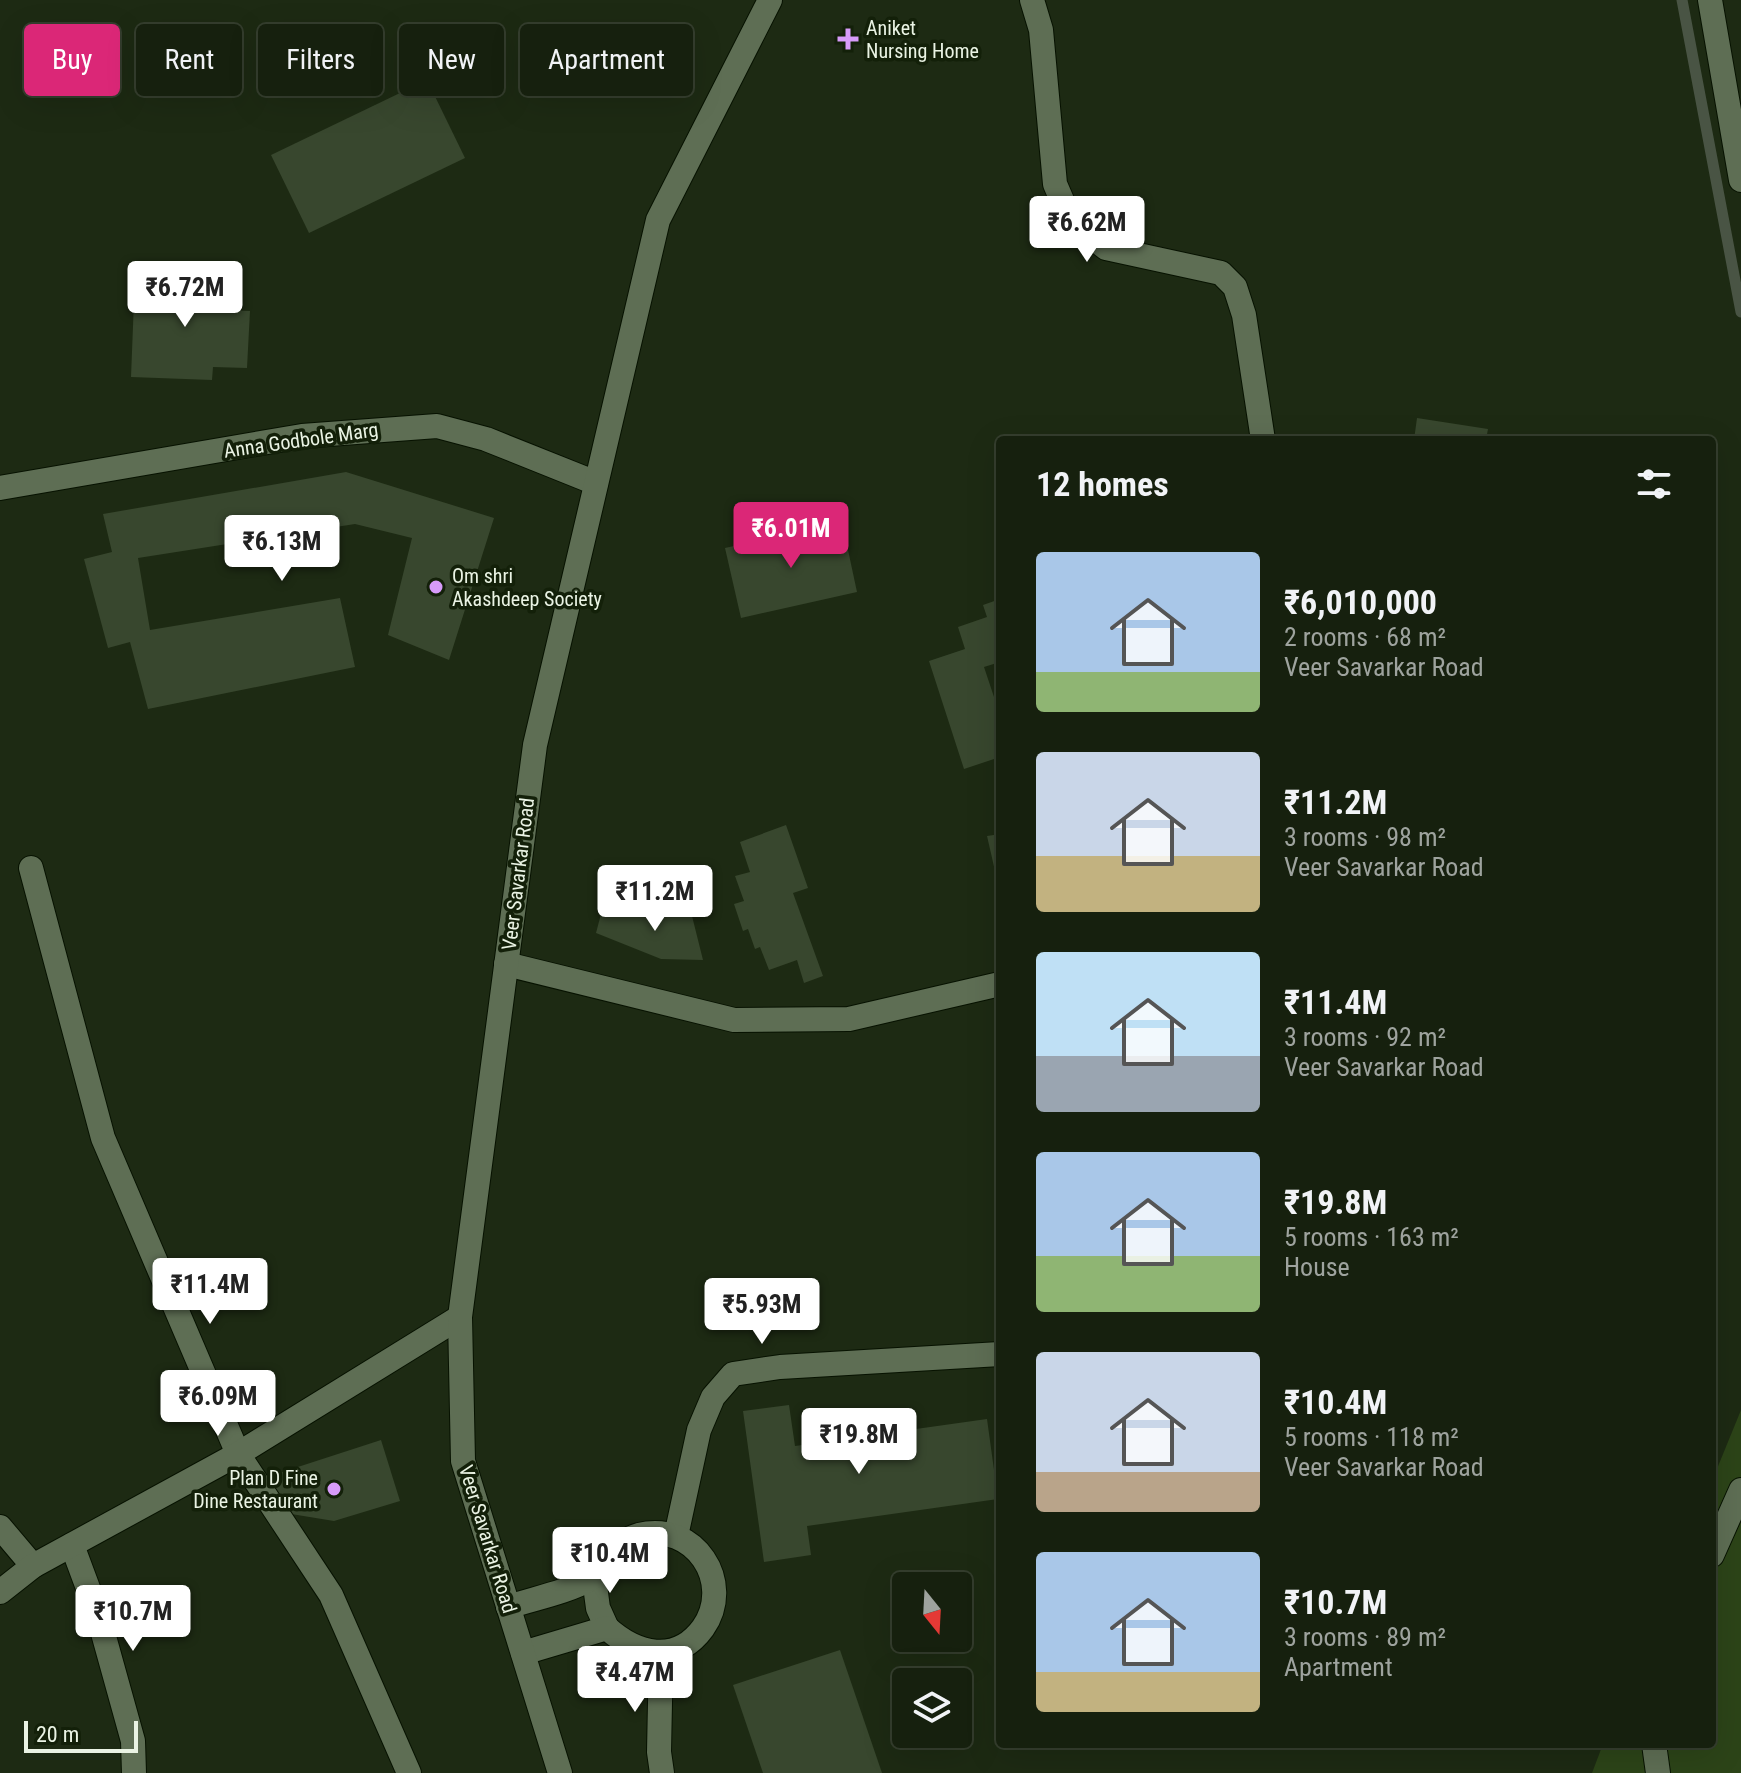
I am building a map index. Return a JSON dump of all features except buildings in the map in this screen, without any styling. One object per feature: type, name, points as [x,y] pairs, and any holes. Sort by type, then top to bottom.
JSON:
[{"type":"street","name":"Veer Savarkar Road","points":[[560,1773],[463,1461],[460,1317],[535,745],[596,483],[658,220],[770,0]]},
{"type":"street","points":[[1032,0],[1041,30],[1055,184],[1067,212],[1084,231],[1106,248],[1221,273],[1235,287],[1244,315],[1262,436]]},
{"type":"street","points":[[1710,0],[1736,124],[1741,180]]},
{"type":"street","name":"Anna Godbole Marg","points":[[0,488],[302,436],[437,426],[486,439],[596,483]]},
{"type":"street","points":[[31,868],[103,1138],[238,1454],[331,1595],[409,1773]]},
{"type":"street","points":[[506,964],[734,1020],[849,1019],[996,985]]},
{"type":"street","points":[[0,1592],[33,1566],[238,1454],[460,1317]]},
{"type":"street","points":[[676,1536],[699,1430],[713,1397],[733,1374],[780,1367],[996,1354]]},
{"type":"street","points":[[1716,1546],[1741,1490]]},
{"type":"street","points":[[0,1527],[33,1566]]},
{"type":"street","points":[[508,1607],[594,1578],[620,1544],[637,1536],[657,1533],[676,1536],[693,1546],[706,1561],[714,1580],[715,1599],[709,1618],[697,1635],[681,1646],[661,1652],[641,1650],[623,1642],[607,1628],[598,1608],[594,1578]]},
{"type":"street","points":[[72,1545],[98,1615],[133,1741],[134,1773]]},
{"type":"street","points":[[523,1653],[607,1628]]},
{"type":"street","points":[[661,1652],[659,1752],[662,1773]]},
{"type":"street","points":[[1655,1748],[1658,1773]]},
{"type":"green space","points":[[1741,1410],[1741,1773],[1592,1773],[1601,1748],[1716,1748],[1716,1471]]},
{"type":"waterway","points":[[1682,0],[1741,312]]},
{"type":"place","name":"Aniket Nursing Home","points":[[848,39]]},
{"type":"place","name":"Om shri Akashdeep Society","points":[[436,587]]},
{"type":"place","name":"Plan D Fine Dine Restaurant","points":[[334,1489]]}]
